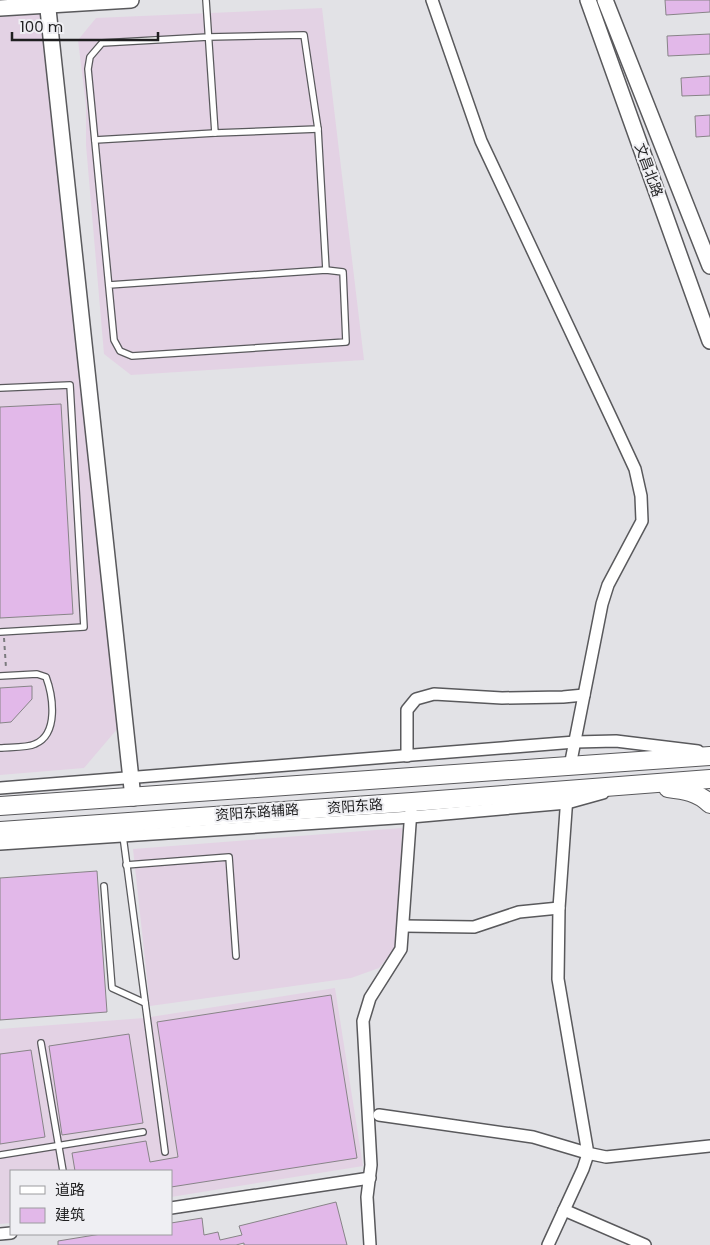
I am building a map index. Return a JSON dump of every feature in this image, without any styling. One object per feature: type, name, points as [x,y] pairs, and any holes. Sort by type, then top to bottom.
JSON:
[{"type":"main road","name":"资阳东路","points":[[0,806],[710,756]]},
{"type":"main road","name":"资阳东路","points":[[0,831],[122,829],[411,810],[567,797],[632,784],[710,778]]},
{"type":"main road","points":[[632,784],[688,790],[710,804]]},
{"type":"street","points":[[0,8],[52,2],[131,0]]},
{"type":"street","points":[[432,0],[481,141],[635,469],[641,496],[642,521],[608,585],[602,604],[570,766]]},
{"type":"street","name":"文昌北路","points":[[588,0],[710,341]]},
{"type":"street","points":[[605,0],[710,266]]},
{"type":"street","points":[[52,2],[138,797]]},
{"type":"street","points":[[407,756],[406,710],[416,699],[434,694],[502,698],[584,695]]},
{"type":"street","points":[[0,788],[575,742],[616,741],[710,752]]},
{"type":"street","points":[[548,1245],[583,1170],[587,1153],[558,978],[559,908],[567,797]]},
{"type":"street","points":[[370,1245],[367,1197],[371,1165],[363,1021],[370,998],[401,948],[411,810]]},
{"type":"street","points":[[0,844],[122,829]]},
{"type":"street","points":[[404,926],[474,927],[519,912],[559,908]]},
{"type":"street","points":[[379,1115],[533,1137],[606,1157],[710,1146]]},
{"type":"street","points":[[172,1208],[370,1178]]},
{"type":"street","points":[[564,1210],[645,1245]]},
{"type":"lane","points":[[206,0],[215,133]]},
{"type":"lane","points":[[109,286],[326,270],[344,272],[346,342],[132,356],[120,351],[114,340],[88,69],[90,57],[102,43],[208,37],[304,35],[318,129],[326,270]]},
{"type":"lane","points":[[95,140],[318,129]]},
{"type":"lane","points":[[0,388],[70,385],[84,627],[2,632]]},
{"type":"lane","points":[[0,748],[35,744],[47,734],[52,719],[50,686],[46,677],[37,674],[3,676]]},
{"type":"lane","points":[[122,829],[165,1152]]},
{"type":"lane","points":[[126,865],[229,857],[236,956]]},
{"type":"lane","points":[[104,886],[112,988],[145,1002]]},
{"type":"lane","points":[[40,1043],[63,1170]]},
{"type":"lane","points":[[0,1155],[142,1132]]},
{"type":"path","points":[[2,632],[3,676]]},
{"type":"shaded area","points":[[322,8],[364,360],[131,375],[104,354],[86,145],[86,105],[78,40],[96,18]]},
{"type":"shaded area","points":[[42,14],[118,728],[84,768],[0,775],[0,17]]},
{"type":"shaded area","points":[[402,828],[397,946],[379,968],[351,978],[150,1006],[133,849]]},
{"type":"shaded area","points":[[335,988],[363,1166],[172,1197],[172,1170],[10,1170],[10,1223],[0,1224],[0,1029],[144,1018]]},
{"type":"building","points":[[665,0],[710,0],[710,12],[666,15]]},
{"type":"building","points":[[710,34],[710,54],[668,56],[667,36]]},
{"type":"building","points":[[710,76],[710,95],[682,96],[681,78]]},
{"type":"building","points":[[710,115],[710,136],[696,137],[695,116]]},
{"type":"building","points":[[61,404],[73,614],[0,618],[0,407]]},
{"type":"building","points":[[32,686],[32,699],[11,722],[0,723],[0,688]]},
{"type":"building","points":[[97,871],[107,1012],[0,1020],[0,878]]},
{"type":"building","points":[[331,995],[357,1158],[172,1187],[172,1170],[75,1170],[72,1153],[146,1141],[150,1162],[178,1157],[157,1022]]},
{"type":"building","points":[[129,1034],[143,1123],[62,1135],[49,1046]]},
{"type":"building","points":[[31,1050],[45,1137],[0,1144],[0,1054]]},
{"type":"building","points":[[336,1202],[347,1245],[244,1245],[244,1243],[236,1245],[58,1245],[58,1241],[95,1235],[172,1235],[172,1223],[202,1218],[204,1235],[218,1232],[220,1240],[242,1235],[239,1226]]}]
